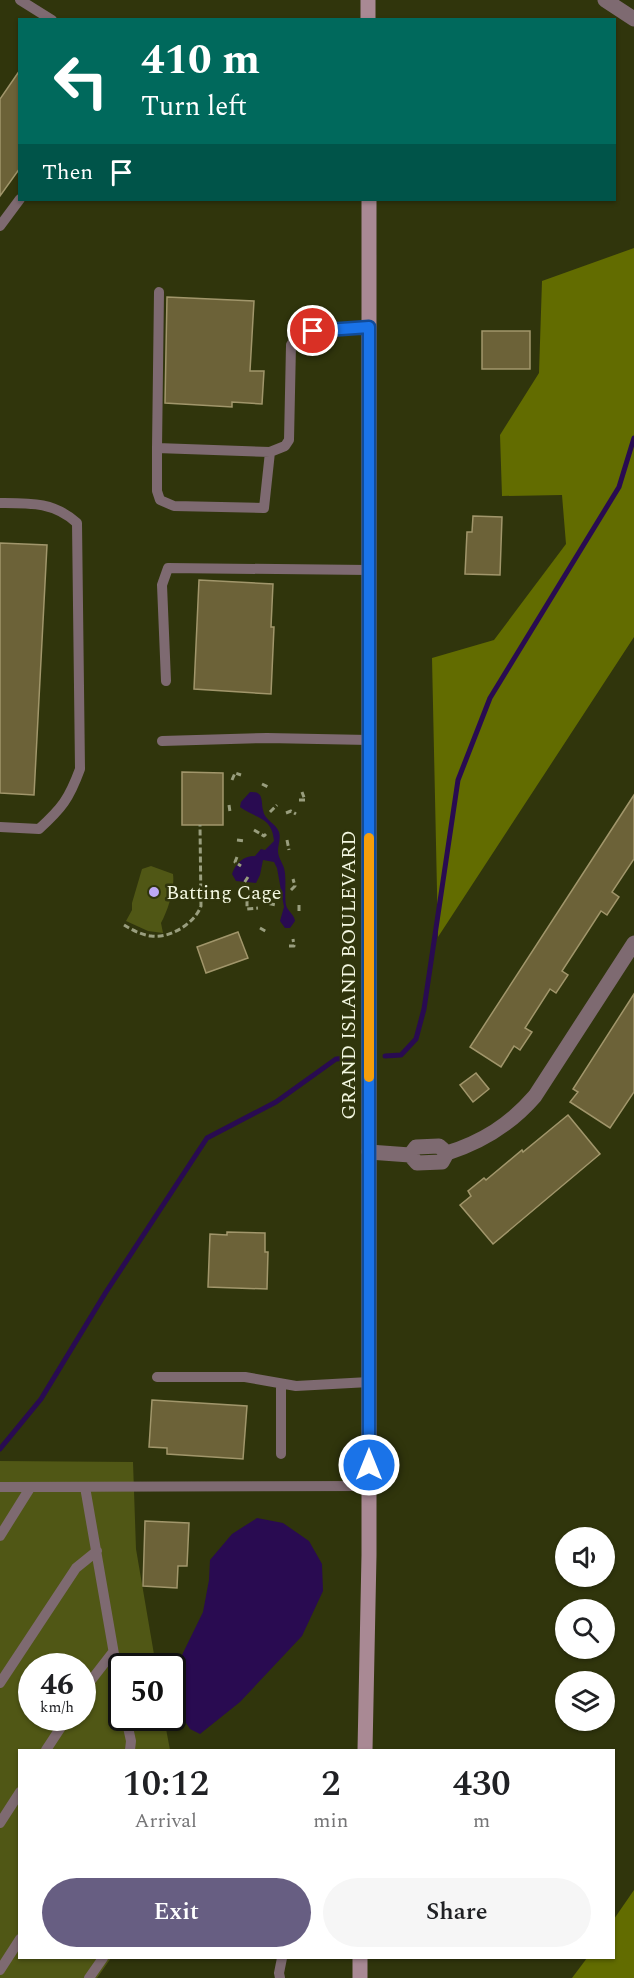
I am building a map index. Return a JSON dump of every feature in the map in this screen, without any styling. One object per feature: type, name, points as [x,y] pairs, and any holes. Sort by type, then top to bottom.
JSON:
[{"type":"main road","points":[[368,0],[369,18]]},
{"type":"main road","name":"GRAND ISLAND BOULEVARD","points":[[365,1749],[369,1486],[369,201]]},
{"type":"main road","points":[[360,1959],[360,1978]]},
{"type":"street","points":[[605,0],[634,19]]},
{"type":"street","points":[[369,1152],[410,1155],[417,1163],[442,1162],[447,1153],[480,1140],[507,1125],[535,1096],[634,943]]},
{"type":"lane","points":[[20,0],[49,18]]},
{"type":"lane","points":[[0,226],[19,201]]},
{"type":"lane","points":[[159,292],[157,491],[160,500],[174,506],[264,508],[267,499],[270,452]]},
{"type":"lane","points":[[157,448],[270,452],[285,446],[289,440],[291,345],[296,337],[313,331],[369,327]]},
{"type":"lane","points":[[0,503],[28,503],[56,508],[66,512],[77,523],[80,769],[72,792],[62,808],[39,829],[0,827]]},
{"type":"lane","points":[[166,681],[162,585],[168,568],[369,570]]},
{"type":"lane","points":[[162,741],[267,738],[369,740]]},
{"type":"lane","points":[[157,1377],[245,1377],[297,1386],[369,1382]]},
{"type":"lane","points":[[281,1384],[281,1454]]},
{"type":"lane","points":[[0,1487],[369,1486]]},
{"type":"lane","points":[[85,1487],[113,1652],[96,1674]]},
{"type":"lane","points":[[0,1536],[30,1488]]},
{"type":"lane","points":[[0,1683],[76,1568],[97,1551]]},
{"type":"lane","points":[[47,1749],[58,1731]]},
{"type":"lane","points":[[129,1731],[130,1749]]},
{"type":"lane","points":[[0,1823],[18,1795]]},
{"type":"lane","points":[[0,1970],[18,1942]]},
{"type":"lane","points":[[90,1978],[102,1959]]},
{"type":"lane","points":[[280,1978],[282,1959]]},
{"type":"path","points":[[232,780],[236,773],[241,775]]},
{"type":"path","points":[[262,784],[270,788]]},
{"type":"path","points":[[299,800],[305,800],[302,792]]},
{"type":"path","points":[[229,805],[230,812]]},
{"type":"path","points":[[270,812],[277,805]]},
{"type":"path","points":[[286,813],[291,811],[296,814]]},
{"type":"path","points":[[124,925],[151,937],[161,937],[179,929],[198,915],[201,906],[200,825]]},
{"type":"path","points":[[254,830],[264,836],[266,834]]},
{"type":"path","points":[[237,840],[245,841]]},
{"type":"path","points":[[287,840],[289,850]]},
{"type":"path","points":[[237,857],[235,861],[239,865]]},
{"type":"path","points":[[248,877],[245,882],[250,894],[247,898],[247,909],[258,908]]},
{"type":"path","points":[[291,890],[295,886],[293,879]]},
{"type":"path","points":[[266,897],[266,903],[276,905]]},
{"type":"path","points":[[299,904],[299,911]]},
{"type":"path","points":[[260,928],[267,932]]},
{"type":"path","points":[[289,946],[294,946],[293,939]]},
{"type":"green space","points":[[634,248],[634,637],[438,937],[432,658],[494,640],[566,544],[562,495],[502,496],[500,435],[539,373],[542,281]]},
{"type":"green space","name":"Batting Cage","points":[[151,866],[173,874],[170,899],[161,923],[163,933],[148,931],[126,921],[132,910],[142,869]]},
{"type":"green space","points":[[0,1461],[133,1462],[136,1549],[154,1653],[108,1653],[108,1731],[166,1731],[170,1749],[18,1749],[18,1959],[110,1959],[97,1978],[0,1978]]},
{"type":"green space","points":[[634,1890],[634,1978],[572,1978],[586,1959],[615,1959],[615,1918]]},
{"type":"shaded area","points":[[250,792],[260,795],[264,813],[279,832],[278,853],[285,872],[286,905],[295,921],[290,928],[285,928],[280,921],[284,907],[274,862],[263,860],[256,883],[236,881],[232,874],[240,861],[255,856],[274,841],[273,833],[267,822],[240,807],[241,802]]},
{"type":"shaded area","points":[[257,1518],[283,1523],[309,1541],[322,1564],[323,1591],[302,1636],[240,1702],[200,1734],[190,1729],[186,1723],[186,1653],[183,1653],[203,1612],[210,1560],[232,1534]]},
{"type":"building","points":[[18,73],[18,171],[0,196],[0,99]]},
{"type":"building","points":[[167,297],[254,301],[250,371],[264,371],[262,404],[232,402],[232,407],[165,403]]},
{"type":"building","points":[[482,331],[530,331],[530,369],[482,369]]},
{"type":"building","points":[[473,516],[502,517],[500,575],[465,574],[467,532],[472,532]]},
{"type":"building","points":[[0,543],[47,545],[34,795],[0,793]]},
{"type":"building","points":[[199,580],[273,584],[271,694],[194,689]]},
{"type":"building","points":[[182,772],[223,773],[223,825],[182,825]]},
{"type":"building","points":[[634,795],[634,859],[612,892],[619,897],[607,915],[601,911],[562,971],[568,975],[556,993],[550,989],[525,1028],[532,1032],[520,1050],[514,1046],[501,1067],[470,1047]]},
{"type":"building","points":[[238,932],[248,958],[206,973],[197,947]]},
{"type":"building","points":[[634,994],[634,1092],[610,1128],[570,1102],[578,1092],[573,1089]]},
{"type":"building","points":[[476,1073],[489,1089],[473,1102],[460,1085]]},
{"type":"building","points":[[568,1115],[600,1154],[493,1244],[460,1205],[471,1196],[468,1191],[484,1178],[486,1180],[522,1150],[523,1152]]},
{"type":"building","points":[[227,1232],[265,1233],[265,1252],[268,1252],[267,1289],[208,1287],[210,1234],[227,1235]]},
{"type":"building","points":[[152,1400],[247,1406],[243,1459],[167,1454],[167,1448],[149,1447]]},
{"type":"building","points":[[145,1521],[189,1523],[187,1566],[178,1566],[177,1588],[143,1586]]},
{"type":"waterway","points":[[385,1056],[401,1055],[416,1039],[424,1009],[458,780],[490,698],[619,487],[634,438]]},
{"type":"waterway","points":[[0,1449],[41,1399],[106,1292],[207,1138],[276,1102],[336,1059],[352,1058]]},
{"type":"slow traffic","points":[[369,838],[369,1077]]},
{"type":"place","name":"Batting Cage","points":[[154,892]]},
{"type":"route","points":[[313,331],[369,327],[369,1465]]}]
